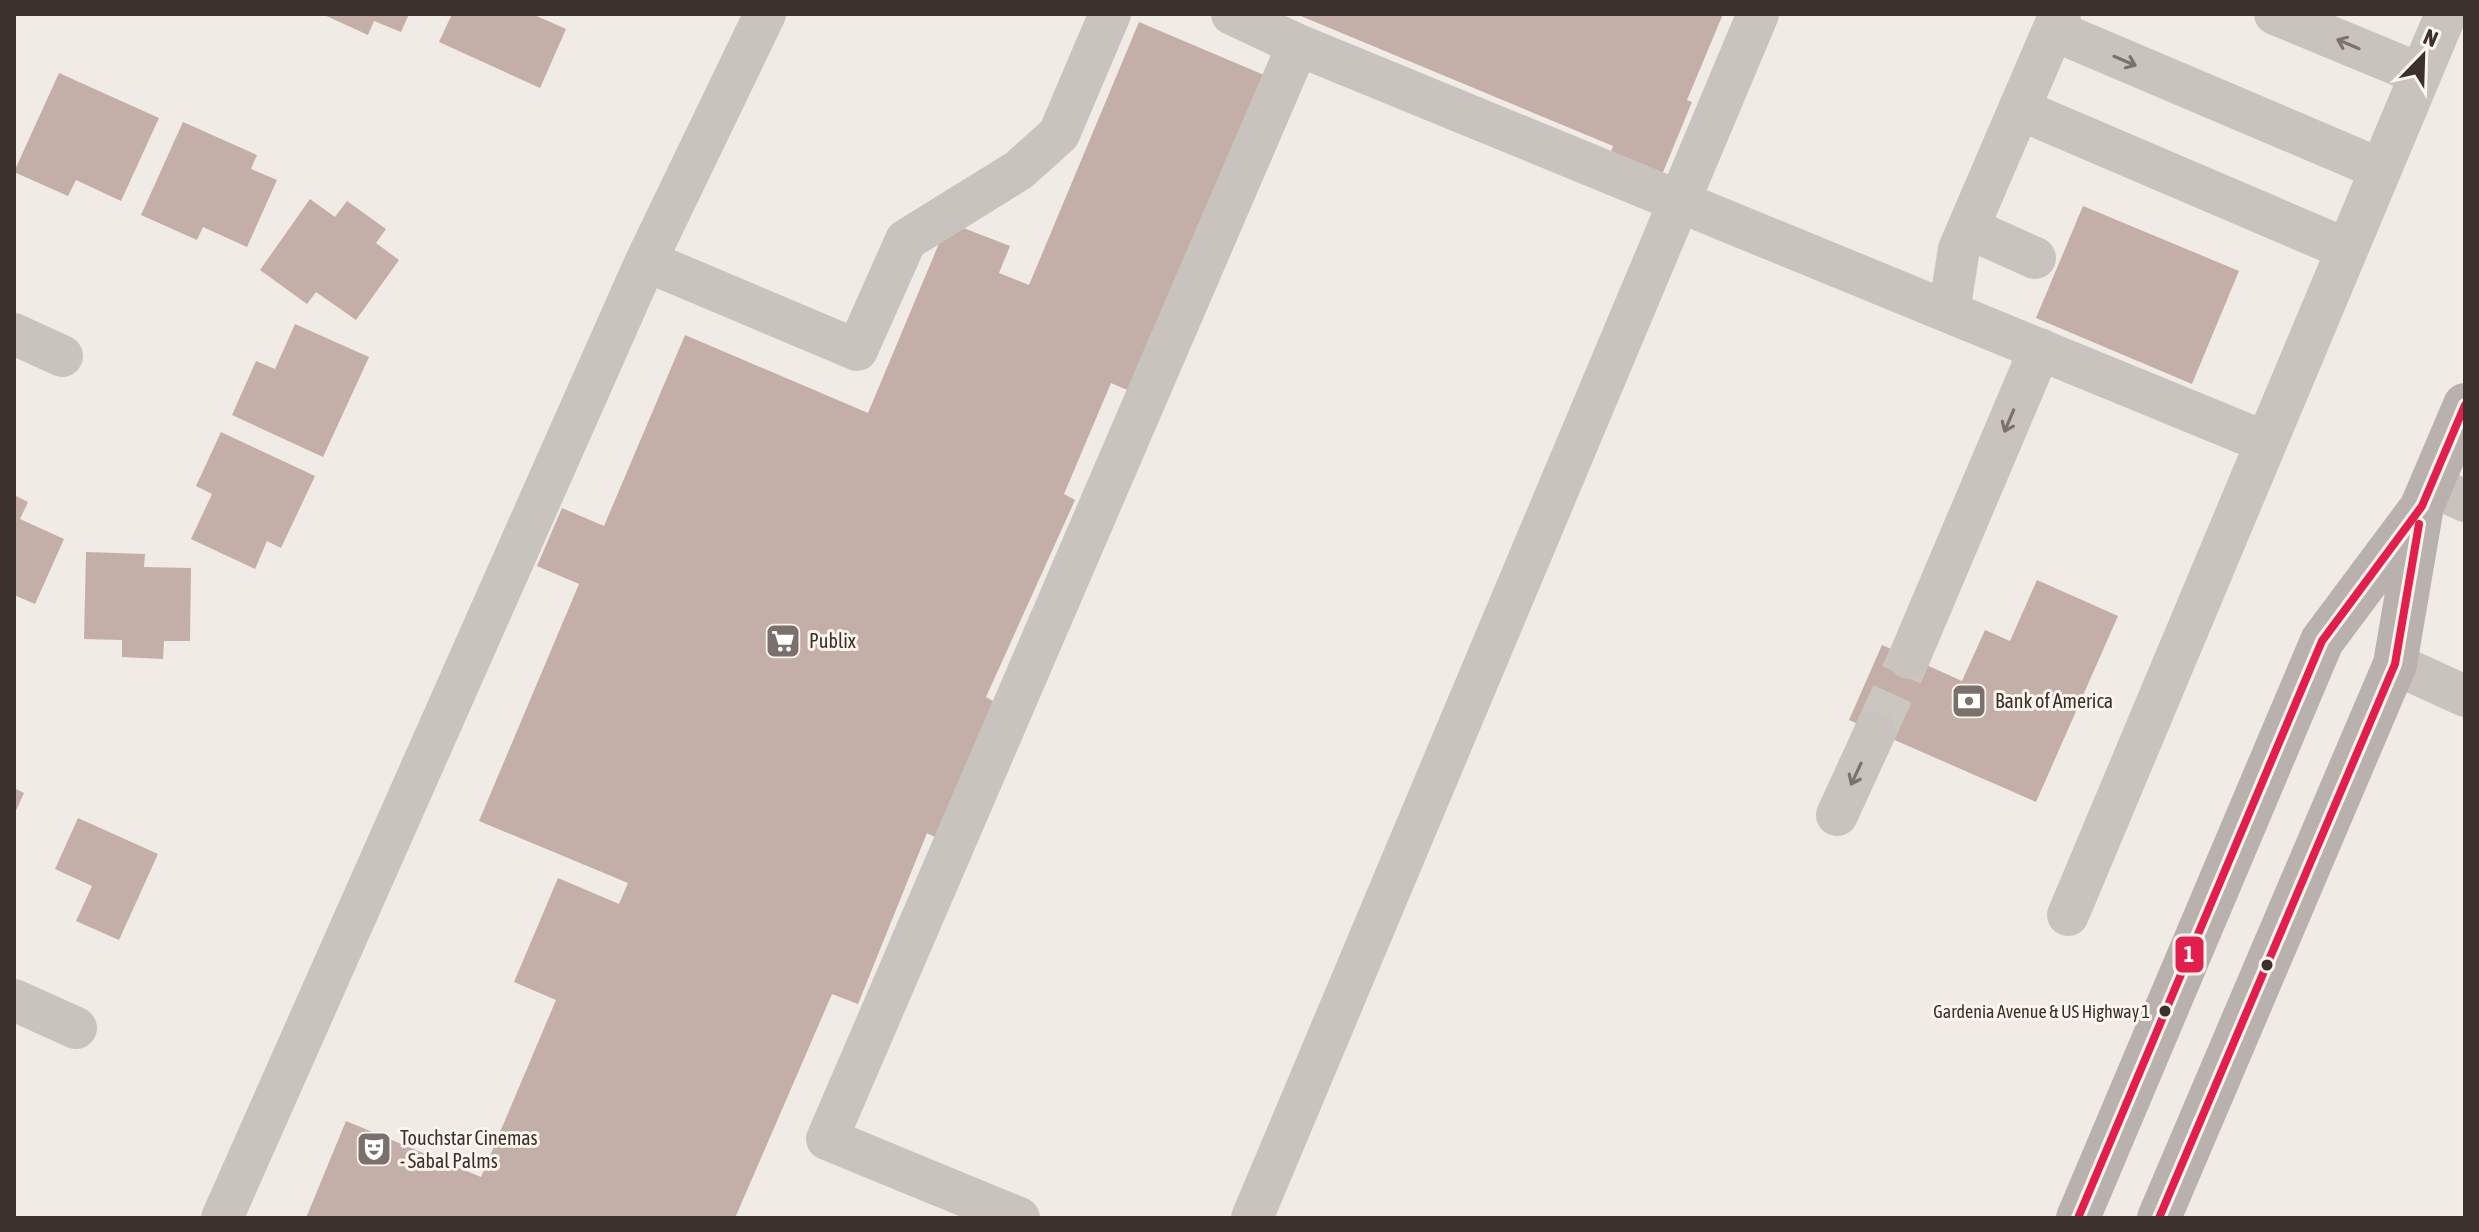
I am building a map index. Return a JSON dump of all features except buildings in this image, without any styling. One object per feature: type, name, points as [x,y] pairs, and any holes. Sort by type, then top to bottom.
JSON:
[{"type":"main road","points":[[2159,1218],[2395,664],[2465,405]]},
{"type":"main road","points":[[2078,1218],[2322,641],[2439,498]]},
{"type":"street","points":[[222,1218],[646,261],[765,14]]},
{"type":"street","points":[[646,261],[857,350],[906,240],[1019,170],[1059,134],[1110,14]]},
{"type":"street","points":[[1232,14],[1298,45],[2265,442]]},
{"type":"street","points":[[1252,1218],[1758,14]]},
{"type":"street","points":[[2275,14],[2420,74]]},
{"type":"street","points":[[2068,915],[2446,14]]},
{"type":"street","points":[[1949,312],[1959,249],[2056,22],[2380,169]]},
{"type":"street","points":[[1019,1218],[827,1139],[1298,45]]},
{"type":"street","points":[[2019,109],[2346,249]]},
{"type":"street","points":[[1968,228],[2035,258]]},
{"type":"street","points":[[14,334],[62,356]]},
{"type":"street","points":[[1909,658],[2040,349]]},
{"type":"street","points":[[2395,664],[2465,696]]},
{"type":"street","points":[[1837,815],[1875,732]]},
{"type":"street","points":[[14,1000],[76,1028]]},
{"type":"tunnel","points":[[1875,732],[1909,658]]},
{"type":"transit line","name":"1","points":[[2078,1218],[2322,641],[2422,506],[2465,405]]},
{"type":"transit line","name":"1","points":[[2159,1218],[2395,664],[2419,524]]},
{"type":"place","name":"Publix","points":[[783,641]]},
{"type":"place","name":"Bank of America","points":[[1969,701]]},
{"type":"place","name":"Gardenia Avenue & US Highway 1","points":[[2165,1011]]},
{"type":"place","name":"Touchstar Cinemas - Sabal Palms","points":[[374,1149]]}]
